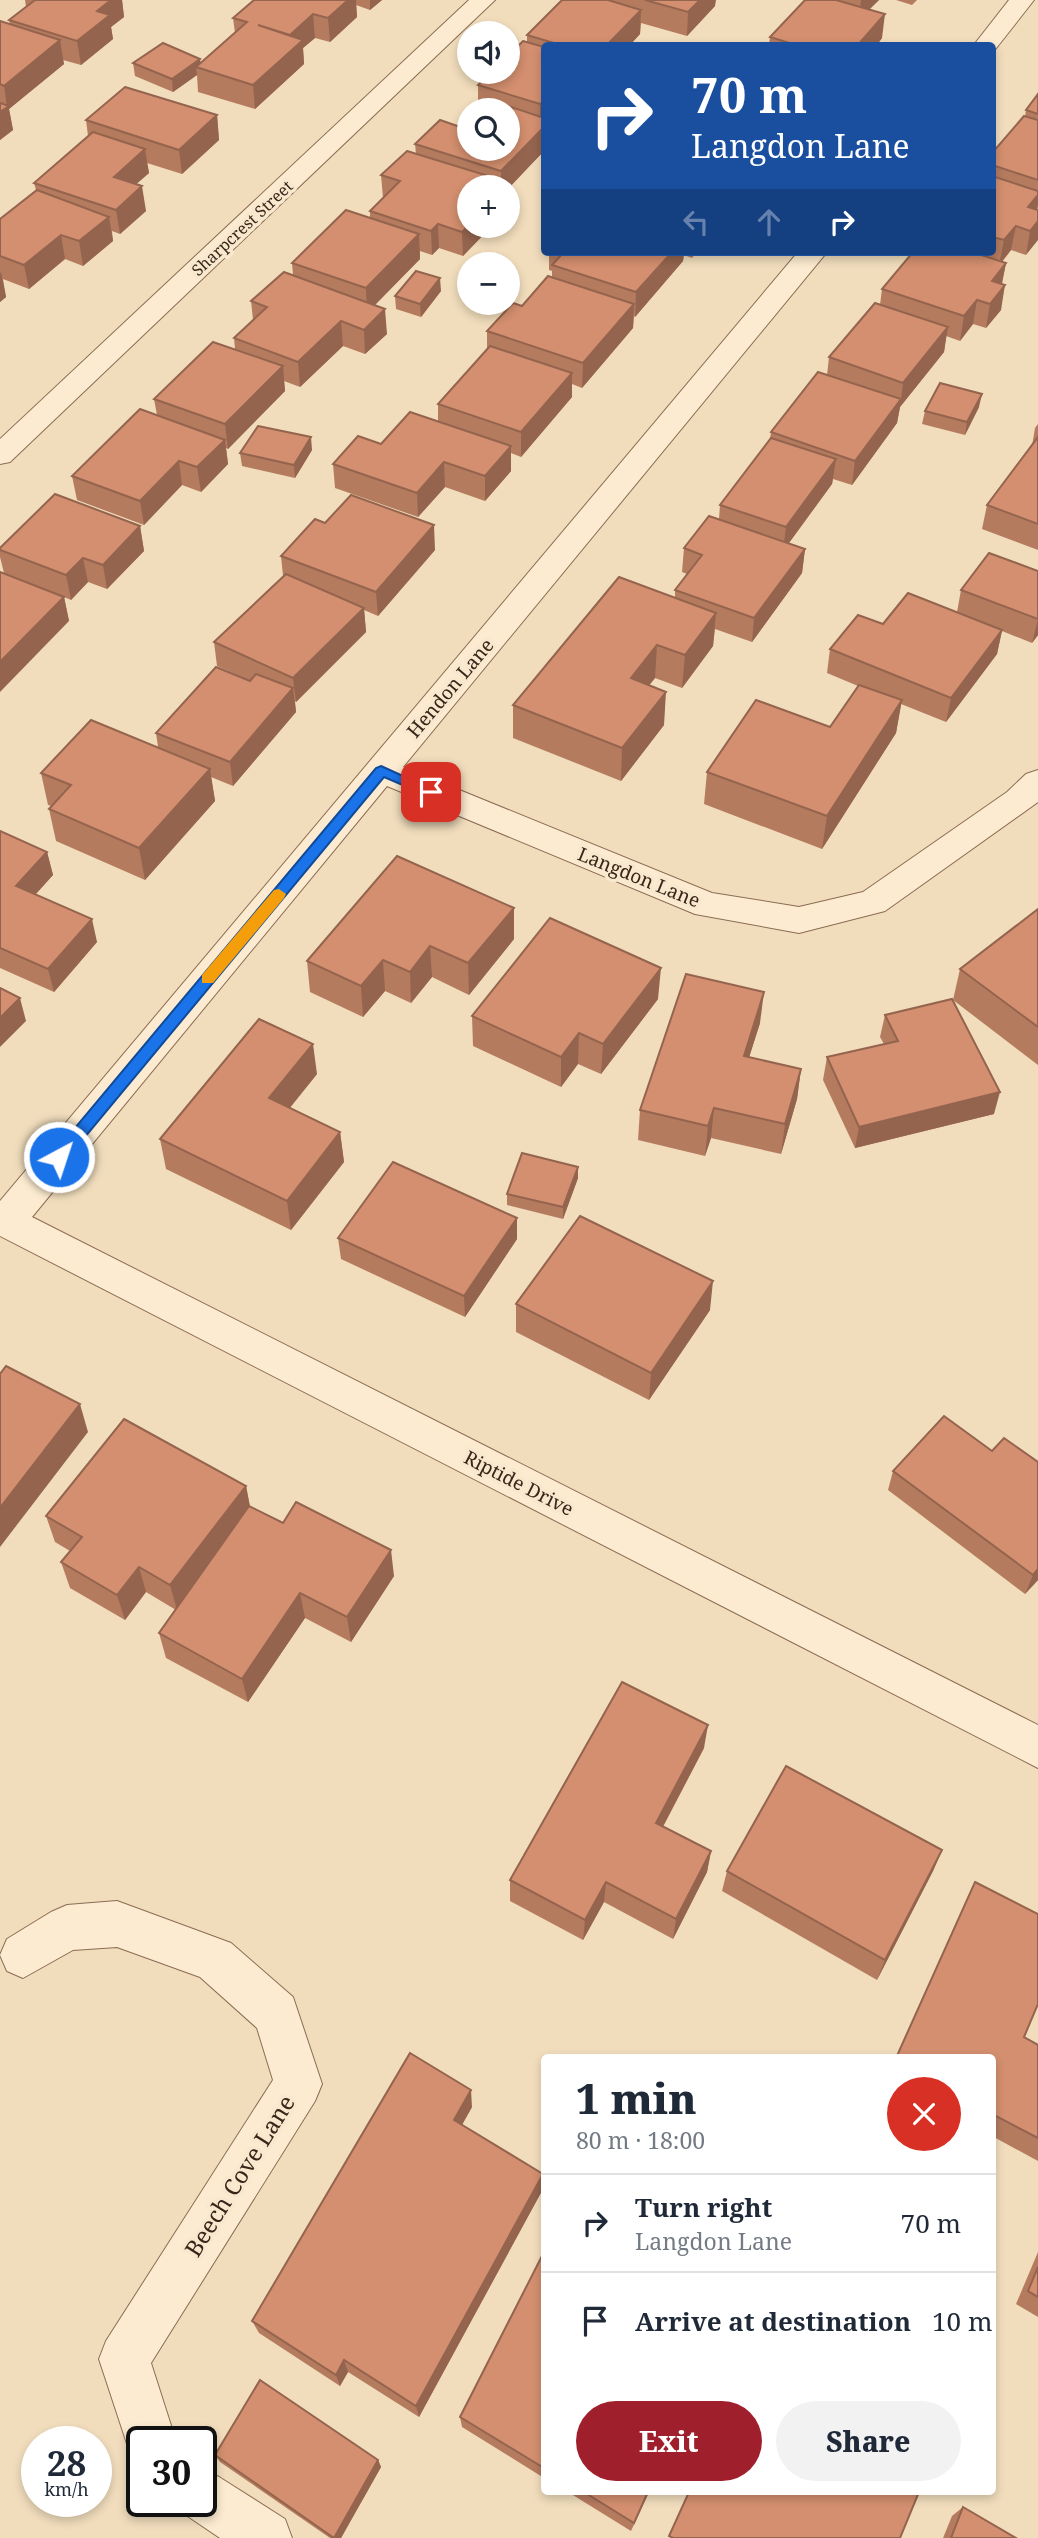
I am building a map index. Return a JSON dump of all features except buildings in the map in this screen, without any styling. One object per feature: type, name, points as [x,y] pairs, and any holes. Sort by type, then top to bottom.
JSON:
[{"type":"street","name":"Sharpcrest Street","points":[[0,455],[483,0]]},
{"type":"street","points":[[988,42],[1022,0]]},
{"type":"street","name":"Hendon Lane","points":[[3,1220],[810,256]]},
{"type":"street","name":"Langdon Lane","points":[[381,771],[707,905],[799,920],[873,902],[1019,800],[1038,782]]},
{"type":"street","name":"Riptide Drive","points":[[3,1220],[1038,1747]]},
{"type":"street","name":"Beech Cove Lane","points":[[23,1955],[67,1928],[117,1924],[215,1959],[276,2014],[298,2084],[124,2359],[145,2426]]},
{"type":"street","points":[[217,2506],[265,2538]]},
{"type":"slow traffic","points":[[208,979],[279,894]]},
{"type":"route","points":[[59,1157],[381,771],[431,792]]}]
